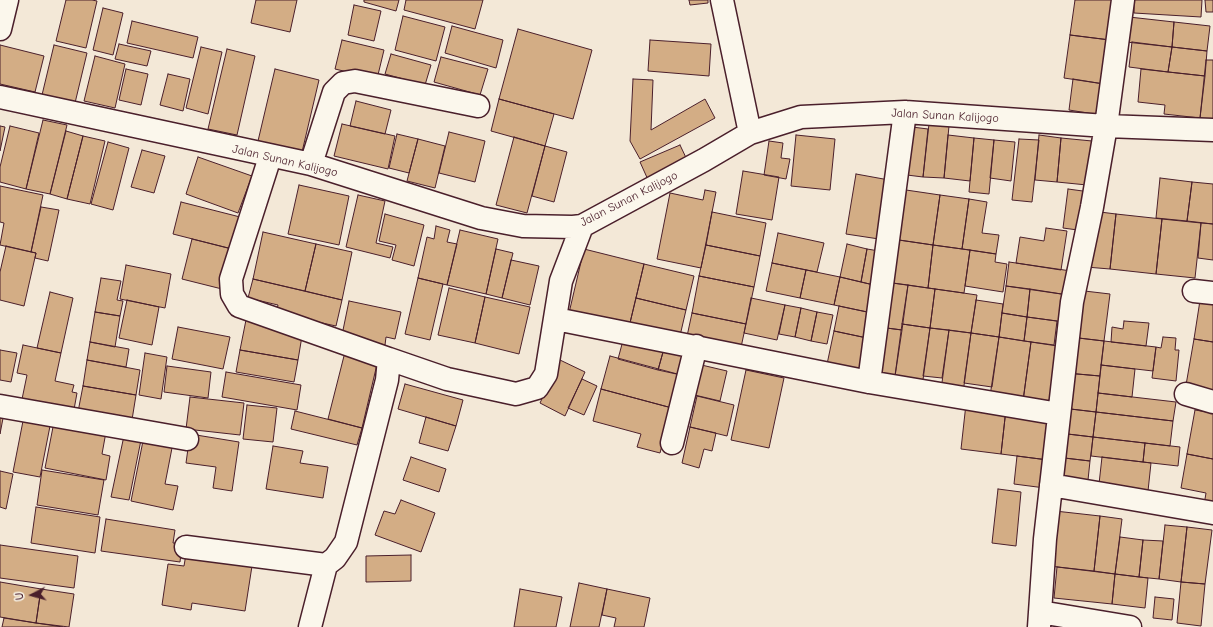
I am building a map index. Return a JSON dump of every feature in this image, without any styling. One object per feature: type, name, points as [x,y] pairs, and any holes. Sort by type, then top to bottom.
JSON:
[{"type":"street","points":[[0,29],[7,0]]},
{"type":"street","points":[[722,0],[750,132]]},
{"type":"street","points":[[1123,0],[1106,126],[1092,207],[1072,302],[1050,485],[1040,619],[1130,627]]},
{"type":"street","points":[[311,164],[334,92],[343,83],[355,81],[478,106]]},
{"type":"street","name":"Jalan Sunan Kalijogo","points":[[0,97],[311,164],[481,218],[523,226],[582,226],[704,160],[750,132],[801,117],[905,112],[1106,126],[1213,130]]},
{"type":"street","points":[[869,382],[905,112]]},
{"type":"street","points":[[270,156],[231,279],[232,294],[239,306],[447,379],[516,394],[537,388],[546,374],[561,281],[582,226]]},
{"type":"street","points":[[556,318],[869,382],[1059,414]]},
{"type":"street","points":[[672,443],[696,346]]},
{"type":"street","points":[[310,627],[326,565],[335,558],[346,542],[387,380],[389,359]]},
{"type":"street","points":[[1186,394],[1213,402]]},
{"type":"street","points":[[0,406],[55,417],[187,439]]},
{"type":"street","points":[[1050,485],[1213,513]]},
{"type":"street","points":[[186,546],[326,565]]},
{"type":"building","points":[[66,0],[97,1],[86,48],[56,41]]},
{"type":"building","points":[[256,0],[297,0],[290,32],[251,23]]},
{"type":"building","points":[[364,0],[399,0],[396,11],[364,2]]},
{"type":"building","points":[[406,0],[483,0],[475,29],[404,10]]},
{"type":"building","points":[[689,0],[708,0],[708,3],[690,5]]},
{"type":"building","points":[[1075,0],[1115,0],[1110,40],[1070,35]]},
{"type":"building","points":[[1134,0],[1202,0],[1201,17],[1134,13]]},
{"type":"building","points":[[1205,0],[1213,0],[1213,12],[1206,12]]},
{"type":"building","points":[[354,5],[381,11],[374,41],[348,35]]},
{"type":"building","points":[[103,8],[123,13],[113,55],[93,50]]},
{"type":"building","points":[[403,16],[445,27],[436,61],[395,50]]},
{"type":"building","points":[[1129,17],[1174,22],[1172,47],[1126,42]]},
{"type":"building","points":[[132,21],[198,37],[193,58],[127,43]]},
{"type":"building","points":[[1174,22],[1210,26],[1207,51],[1172,47]]},
{"type":"building","points":[[452,26],[503,40],[496,68],[445,53]]},
{"type":"building","points":[[518,29],[592,50],[573,119],[499,99]]},
{"type":"building","points":[[1070,35],[1110,40],[1104,84],[1064,78]]},
{"type":"building","points":[[342,40],[384,50],[377,79],[335,69]]},
{"type":"building","points":[[650,40],[711,44],[709,76],[648,71]]},
{"type":"building","points":[[1132,42],[1172,47],[1168,72],[1129,67]]},
{"type":"building","points":[[119,44],[151,51],[147,66],[115,59]]},
{"type":"building","points":[[0,45],[44,56],[35,92],[0,84]]},
{"type":"building","points":[[54,45],[87,53],[75,103],[42,95]]},
{"type":"building","points":[[201,47],[222,52],[208,114],[186,108]]},
{"type":"building","points":[[1172,47],[1207,51],[1205,76],[1168,72]]},
{"type":"building","points":[[227,49],[255,56],[237,135],[208,129]]},
{"type":"building","points":[[391,54],[431,65],[425,85],[385,74]]},
{"type":"building","points":[[95,56],[125,64],[115,108],[84,101]]},
{"type":"building","points":[[441,57],[488,69],[480,95],[434,82]]},
{"type":"building","points":[[1206,60],[1213,60],[1213,120],[1200,118]]},
{"type":"building","points":[[126,69],[148,74],[141,105],[119,100]]},
{"type":"building","points":[[275,69],[319,80],[302,152],[258,141]]},
{"type":"building","points":[[1141,69],[1205,76],[1200,118],[1164,114],[1165,105],[1138,102]]},
{"type":"building","points":[[168,74],[190,79],[183,111],[160,105]]},
{"type":"building","points":[[633,79],[653,80],[651,130],[705,99],[715,118],[640,159],[630,141]]},
{"type":"building","points":[[1073,79],[1104,84],[1100,115],[1069,110]]},
{"type":"building","points":[[499,99],[554,114],[545,146],[491,131]]},
{"type":"building","points":[[356,101],[391,110],[385,134],[350,126]]},
{"type":"building","points":[[43,120],[67,125],[50,194],[26,189]]},
{"type":"building","points":[[342,124],[395,136],[388,169],[334,156]]},
{"type":"building","points":[[929,124],[949,126],[944,178],[923,177]]},
{"type":"building","points":[[0,126],[5,127],[0,151]]},
{"type":"building","points":[[10,126],[39,133],[26,189],[0,182],[0,167]]},
{"type":"building","points":[[904,126],[928,129],[923,177],[899,174]]},
{"type":"building","points":[[66,131],[83,136],[67,199],[50,194]]},
{"type":"building","points":[[449,132],[485,141],[475,182],[439,173]]},
{"type":"building","points":[[397,134],[418,139],[409,173],[389,168]]},
{"type":"building","points":[[796,135],[835,139],[830,190],[791,186]]},
{"type":"building","points":[[948,135],[974,138],[970,181],[944,178]]},
{"type":"building","points":[[1039,135],[1061,138],[1057,182],[1035,180]]},
{"type":"building","points":[[83,136],[105,141],[90,204],[67,199]]},
{"type":"building","points":[[514,137],[545,146],[527,213],[496,205]]},
{"type":"building","points":[[974,138],[994,140],[989,194],[969,192]]},
{"type":"building","points":[[1061,138],[1092,141],[1087,185],[1057,182]]},
{"type":"building","points":[[418,139],[445,146],[435,188],[407,181]]},
{"type":"building","points":[[1019,139],[1039,140],[1032,202],[1012,200]]},
{"type":"building","points":[[994,140],[1015,142],[1011,181],[990,178]]},
{"type":"building","points":[[769,141],[783,143],[781,158],[790,159],[786,179],[764,175]]},
{"type":"building","points":[[108,142],[129,148],[113,210],[91,204]]},
{"type":"building","points":[[680,145],[689,164],[649,182],[640,162]]},
{"type":"building","points":[[545,146],[567,152],[554,202],[532,196]]},
{"type":"building","points":[[142,150],[165,156],[154,193],[131,187]]},
{"type":"building","points":[[198,157],[252,176],[238,213],[186,194]]},
{"type":"building","points":[[743,171],[779,177],[772,220],[736,214]]},
{"type":"building","points":[[856,174],[889,180],[879,239],[846,234]]},
{"type":"building","points":[[1160,178],[1192,182],[1187,221],[1156,218]]},
{"type":"building","points":[[1192,182],[1213,184],[1213,224],[1187,221]]},
{"type":"building","points":[[299,185],[349,196],[339,245],[288,234]]},
{"type":"building","points":[[0,186],[43,195],[31,252],[0,245],[4,223],[0,222]]},
{"type":"building","points":[[1068,189],[1090,192],[1085,231],[1063,228]]},
{"type":"building","points":[[705,190],[716,192],[701,268],[657,259],[670,193],[703,200]]},
{"type":"building","points":[[906,190],[940,195],[933,245],[892,239],[894,218],[902,219]]},
{"type":"building","points":[[358,195],[385,201],[376,243],[393,247],[390,258],[346,247]]},
{"type":"building","points":[[940,195],[969,199],[962,249],[933,245]]},
{"type":"building","points":[[969,199],[987,202],[982,233],[999,235],[996,254],[962,249]]},
{"type":"building","points":[[181,202],[244,218],[236,250],[173,234]]},
{"type":"building","points":[[41,207],[59,210],[48,261],[35,258],[36,253],[31,252]]},
{"type":"building","points":[[1092,211],[1116,214],[1110,269],[1086,267]]},
{"type":"building","points":[[712,212],[766,223],[760,256],[706,245]]},
{"type":"building","points":[[385,214],[424,225],[414,266],[392,260],[396,245],[379,241]]},
{"type":"building","points":[[1116,214],[1162,219],[1156,274],[1110,269]]},
{"type":"building","points":[[1162,219],[1201,223],[1195,278],[1156,274]]},
{"type":"building","points":[[1201,223],[1213,224],[1213,260],[1198,258]]},
{"type":"building","points":[[436,226],[450,230],[447,242],[457,244],[447,285],[418,278],[427,237],[434,239]]},
{"type":"building","points":[[1046,228],[1067,231],[1061,270],[1016,263],[1020,237],[1044,241]]},
{"type":"building","points":[[460,230],[498,239],[486,294],[447,285]]},
{"type":"building","points":[[263,232],[316,244],[305,291],[253,279]]},
{"type":"building","points":[[778,233],[824,243],[817,272],[772,263]]},
{"type":"building","points":[[192,239],[236,250],[226,290],[182,279]]},
{"type":"building","points":[[892,239],[933,245],[928,288],[885,282]]},
{"type":"building","points":[[316,244],[352,252],[342,300],[305,291]]},
{"type":"building","points":[[847,244],[867,249],[861,282],[840,277]]},
{"type":"building","points":[[706,245],[760,256],[754,287],[699,276]]},
{"type":"building","points":[[933,245],[970,250],[964,293],[928,288]]},
{"type":"building","points":[[6,246],[36,253],[24,306],[0,300],[0,272]]},
{"type":"building","points":[[496,249],[513,253],[502,298],[486,294]]},
{"type":"building","points":[[584,249],[644,264],[629,327],[569,313]]},
{"type":"building","points":[[867,249],[885,252],[878,286],[861,282]]},
{"type":"building","points":[[970,250],[996,254],[995,262],[1007,264],[1003,292],[965,286]]},
{"type":"building","points":[[511,260],[539,266],[530,305],[502,298]]},
{"type":"building","points":[[1009,262],[1071,271],[1068,295],[1006,286]]},
{"type":"building","points":[[772,263],[806,270],[800,298],[766,291]]},
{"type":"building","points":[[644,264],[694,276],[686,310],[636,298]]},
{"type":"building","points":[[126,265],[171,274],[165,308],[120,299]]},
{"type":"building","points":[[806,270],[840,277],[834,305],[800,298]]},
{"type":"building","points":[[699,276],[754,287],[746,324],[692,313]]},
{"type":"building","points":[[840,277],[878,286],[872,313],[834,305]]},
{"type":"building","points":[[101,278],[121,281],[117,300],[123,301],[120,316],[95,312]]},
{"type":"building","points":[[418,278],[443,284],[430,340],[405,334]]},
{"type":"building","points":[[253,279],[342,300],[336,326],[276,313],[278,305],[248,298]]},
{"type":"building","points":[[885,282],[908,285],[902,330],[879,327]]},
{"type":"building","points":[[908,285],[935,289],[930,328],[902,324]]},
{"type":"building","points":[[1006,286],[1030,289],[1027,317],[1002,313]]},
{"type":"building","points":[[449,288],[485,297],[475,343],[438,335]]},
{"type":"building","points":[[935,289],[977,295],[971,333],[930,328]]},
{"type":"building","points":[[1030,289],[1068,295],[1064,322],[1027,317]]},
{"type":"building","points":[[1076,290],[1110,294],[1104,341],[1070,337]]},
{"type":"building","points":[[50,292],[73,298],[61,353],[37,348]]},
{"type":"building","points":[[1201,294],[1213,296],[1213,342],[1194,339]]},
{"type":"building","points":[[485,297],[530,307],[519,354],[475,343]]},
{"type":"building","points":[[636,298],[686,310],[679,340],[629,327]]},
{"type":"building","points":[[751,298],[785,305],[777,340],[744,333]]},
{"type":"building","points":[[127,300],[159,307],[152,345],[119,338]]},
{"type":"building","points":[[976,300],[1003,304],[999,337],[971,333]]},
{"type":"building","points":[[349,301],[401,312],[395,339],[386,337],[385,345],[342,335]]},
{"type":"building","points":[[785,305],[801,308],[795,337],[779,334]]},
{"type":"building","points":[[839,306],[872,313],[867,338],[834,331]]},
{"type":"building","points":[[801,308],[817,312],[811,341],[795,337]]},
{"type":"building","points":[[95,312],[120,316],[115,347],[90,342]]},
{"type":"building","points":[[817,312],[833,315],[827,344],[811,341]]},
{"type":"building","points":[[692,313],[746,324],[740,352],[686,341]]},
{"type":"building","points":[[1002,313],[1027,317],[1024,341],[999,337]]},
{"type":"building","points":[[1027,317],[1057,321],[1054,345],[1024,341]]},
{"type":"building","points":[[246,320],[303,330],[298,360],[240,350]]},
{"type":"building","points":[[1124,321],[1149,323],[1146,346],[1111,342],[1112,327],[1123,329]]},
{"type":"building","points":[[902,324],[930,328],[922,387],[894,383]]},
{"type":"building","points":[[178,327],[230,337],[223,369],[172,359]]},
{"type":"building","points":[[879,327],[902,330],[894,383],[871,380]]},
{"type":"building","points":[[930,328],[949,330],[942,378],[923,376]]},
{"type":"building","points":[[949,330],[971,333],[963,393],[941,390]]},
{"type":"building","points":[[834,331],[867,338],[859,376],[826,369]]},
{"type":"building","points":[[625,333],[665,345],[658,370],[618,359]]},
{"type":"building","points":[[971,333],[999,337],[992,387],[964,383]]},
{"type":"building","points":[[999,337],[1031,342],[1023,401],[990,396]]},
{"type":"building","points":[[1070,337],[1104,341],[1100,376],[1066,373]]},
{"type":"building","points":[[1163,337],[1176,338],[1175,350],[1179,350],[1176,381],[1152,378],[1156,347],[1161,348]]},
{"type":"building","points":[[1194,339],[1213,342],[1213,390],[1186,385]]},
{"type":"building","points":[[1104,341],[1156,347],[1153,371],[1101,365]]},
{"type":"building","points":[[90,342],[129,349],[126,367],[87,360]]},
{"type":"building","points":[[1031,342],[1064,347],[1055,405],[1023,401]]},
{"type":"building","points":[[23,345],[61,353],[55,381],[74,385],[72,392],[77,393],[73,415],[21,404],[27,375],[17,373]]},
{"type":"building","points":[[665,345],[688,351],[681,375],[658,370]]},
{"type":"building","points":[[0,350],[17,353],[11,382],[0,380]]},
{"type":"building","points":[[240,350],[298,360],[294,382],[236,372]]},
{"type":"building","points":[[345,352],[378,360],[362,428],[328,419]]},
{"type":"building","points":[[145,353],[167,357],[161,399],[139,395]]},
{"type":"building","points":[[610,356],[681,375],[672,408],[601,389]]},
{"type":"building","points":[[87,360],[140,370],[136,395],[83,386]]},
{"type":"building","points":[[560,360],[585,372],[565,416],[540,403]]},
{"type":"building","points":[[693,363],[727,371],[720,401],[686,393]]},
{"type":"building","points":[[1101,365],[1135,369],[1132,397],[1098,393]]},
{"type":"building","points":[[167,366],[211,372],[208,398],[164,392]]},
{"type":"building","points":[[746,370],[784,378],[769,448],[731,440]]},
{"type":"building","points":[[226,372],[301,385],[297,410],[222,397]]},
{"type":"building","points":[[1066,373],[1100,376],[1096,412],[1062,408]]},
{"type":"building","points":[[582,379],[597,386],[584,415],[568,408]]},
{"type":"building","points":[[405,384],[463,400],[456,426],[398,409]]},
{"type":"building","points":[[83,386],[136,395],[131,426],[77,417]]},
{"type":"building","points":[[601,389],[672,408],[660,453],[637,447],[641,434],[593,421]]},
{"type":"building","points":[[1098,393],[1176,402],[1173,421],[1096,412]]},
{"type":"building","points":[[697,396],[734,405],[727,436],[690,427]]},
{"type":"building","points":[[190,397],[244,403],[240,435],[186,429]]},
{"type":"building","points":[[966,404],[1006,409],[1001,454],[961,449]]},
{"type":"building","points":[[247,405],[277,408],[273,442],[243,439]]},
{"type":"building","points":[[1062,408],[1096,412],[1093,437],[1059,433]]},
{"type":"building","points":[[1006,409],[1053,415],[1048,460],[1001,454]]},
{"type":"building","points":[[1195,410],[1213,413],[1213,459],[1187,454]]},
{"type":"building","points":[[295,411],[362,428],[357,445],[291,429]]},
{"type":"building","points":[[1096,412],[1173,421],[1170,446],[1093,437]]},
{"type":"building","points":[[0,413],[4,413],[0,434]]},
{"type":"building","points":[[24,416],[51,421],[40,477],[13,472]]},
{"type":"building","points":[[426,417],[456,426],[448,451],[419,443]]},
{"type":"building","points":[[54,422],[106,432],[102,454],[110,456],[106,480],[45,468]]},
{"type":"building","points":[[690,427],[716,433],[712,451],[704,449],[699,468],[682,463]]},
{"type":"building","points":[[125,431],[142,435],[129,500],[111,497]]},
{"type":"building","points":[[1059,433],[1093,437],[1090,461],[1056,457]]},
{"type":"building","points":[[190,434],[239,442],[232,491],[213,488],[216,467],[186,463]]},
{"type":"building","points":[[1093,437],[1145,443],[1143,462],[1091,456]]},
{"type":"building","points":[[143,441],[172,448],[165,484],[178,486],[173,510],[131,501]]},
{"type":"building","points":[[1145,443],[1180,447],[1178,466],[1143,462]]},
{"type":"building","points":[[273,446],[303,451],[300,463],[328,467],[323,498],[266,489]]},
{"type":"building","points":[[1187,454],[1213,459],[1213,506],[1204,505],[1206,493],[1181,488]]},
{"type":"building","points":[[1017,456],[1048,460],[1045,488],[1014,484]]},
{"type":"building","points":[[411,457],[446,469],[439,492],[403,480]]},
{"type":"building","points":[[1056,457],[1090,461],[1088,480],[1054,476]]},
{"type":"building","points":[[1102,457],[1151,463],[1148,491],[1099,484]]},
{"type":"building","points":[[42,470],[104,480],[98,515],[37,505]]},
{"type":"building","points":[[0,471],[13,474],[6,509],[0,507]]},
{"type":"building","points":[[998,489],[1021,492],[1016,546],[992,543]]},
{"type":"building","points":[[401,500],[435,513],[421,552],[375,535],[384,511],[395,514]]},
{"type":"building","points":[[36,507],[100,517],[95,553],[31,543]]},
{"type":"building","points":[[1055,511],[1100,516],[1094,571],[1049,566]]},
{"type":"building","points":[[1100,516],[1122,519],[1115,574],[1094,571]]},
{"type":"building","points":[[106,519],[175,530],[173,543],[182,544],[180,562],[101,551]]},
{"type":"building","points":[[1165,525],[1187,527],[1181,582],[1159,579]]},
{"type":"building","points":[[1187,527],[1212,530],[1205,584],[1181,582]]},
{"type":"building","points":[[1120,537],[1143,540],[1139,577],[1115,574]]},
{"type":"building","points":[[1143,540],[1163,541],[1159,579],[1139,577]]},
{"type":"building","points":[[0,545],[78,556],[74,588],[0,578]]},
{"type":"building","points":[[186,554],[252,566],[245,611],[192,603],[191,610],[162,605],[168,564],[184,566]]},
{"type":"building","points":[[411,555],[411,581],[366,582],[366,556]]},
{"type":"building","points":[[1057,567],[1115,574],[1112,604],[1054,598]]},
{"type":"building","points":[[1115,574],[1148,578],[1145,608],[1112,604]]},
{"type":"building","points":[[0,582],[41,589],[36,623],[0,617]]},
{"type":"building","points":[[1181,582],[1205,584],[1201,626],[1177,623]]},
{"type":"building","points":[[579,583],[607,589],[599,627],[570,627]]},
{"type":"building","points":[[41,589],[74,594],[69,627],[36,623]]},
{"type":"building","points":[[520,589],[562,597],[556,627],[514,627]]},
{"type":"building","points":[[607,589],[650,598],[644,627],[614,627],[616,618],[602,615]]},
{"type":"building","points":[[1155,597],[1174,599],[1172,620],[1153,618]]},
{"type":"building","points":[[4,618],[36,623],[63,627],[2,627]]}]
